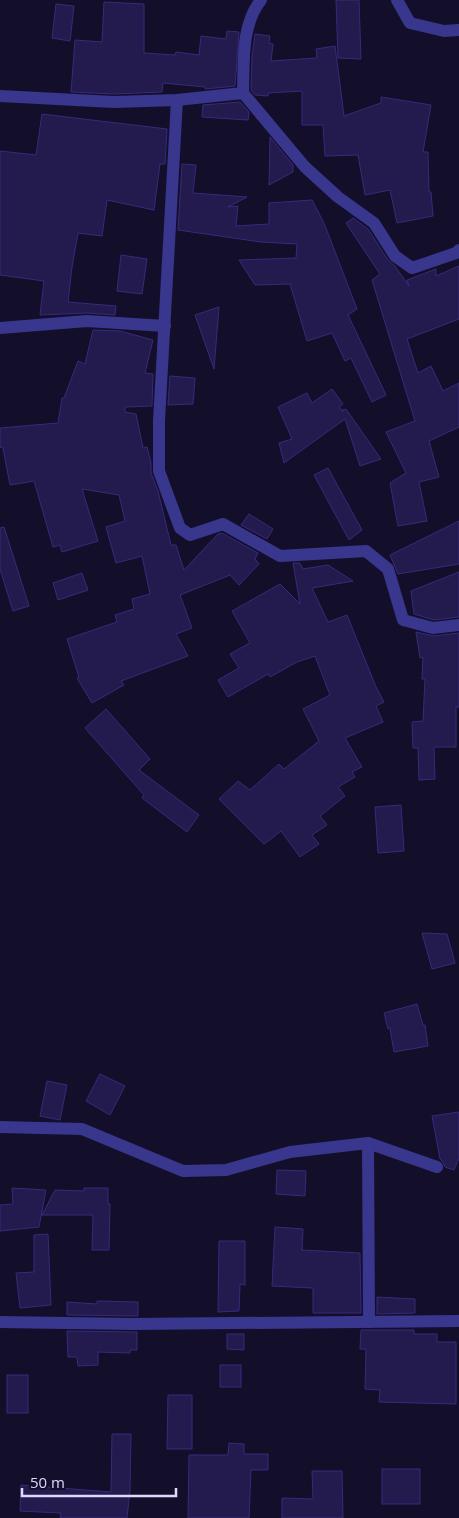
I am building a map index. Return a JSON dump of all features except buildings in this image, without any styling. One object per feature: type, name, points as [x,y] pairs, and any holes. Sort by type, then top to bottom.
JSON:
[{"type":"street","points":[[261,0],[252,11],[244,48],[243,93],[305,168],[374,223],[395,256],[412,268],[456,253],[459,250]]},
{"type":"street","points":[[397,0],[410,23],[444,31],[459,30]]},
{"type":"street","points":[[0,96],[114,102],[177,100],[243,93]]},
{"type":"street","points":[[177,100],[159,421],[159,471],[180,528],[190,535],[223,524],[280,556],[366,551],[388,569],[403,620],[433,628],[459,625]]},
{"type":"street","points":[[0,328],[86,321],[165,326]]},
{"type":"street","points":[[0,1127],[82,1129],[182,1171],[226,1170],[290,1152],[368,1143],[437,1167]]},
{"type":"street","points":[[368,1143],[369,1322]]},
{"type":"street","points":[[0,1322],[134,1324],[459,1321]]}]
